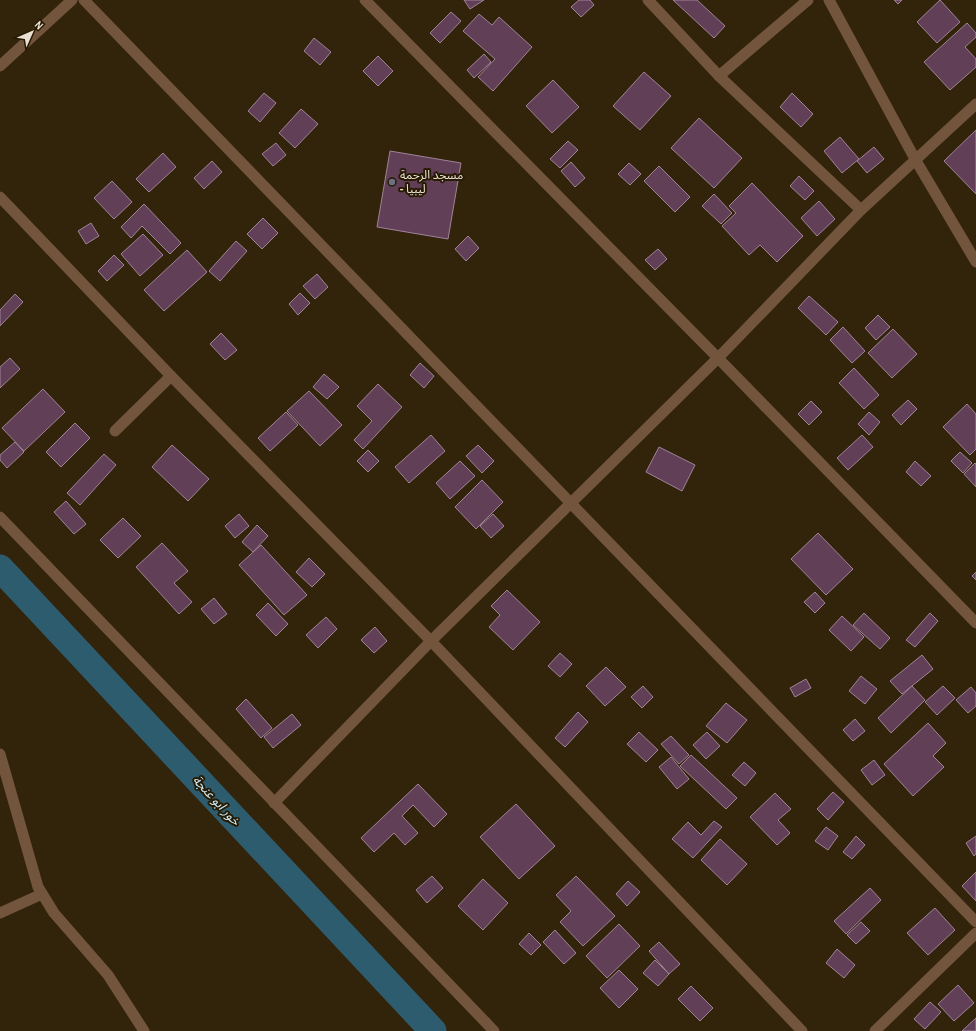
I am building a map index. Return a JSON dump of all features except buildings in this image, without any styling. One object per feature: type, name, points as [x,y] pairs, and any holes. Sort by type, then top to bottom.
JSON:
[{"type":"street","points":[[0,66],[72,0]]},
{"type":"street","points":[[84,0],[976,922]]},
{"type":"street","points":[[365,0],[718,358],[976,623]]},
{"type":"street","points":[[648,0],[719,76],[861,210]]},
{"type":"street","points":[[719,76],[808,0]]},
{"type":"street","points":[[829,0],[915,159],[976,262]]},
{"type":"street","points":[[274,803],[431,641],[718,358],[861,210],[976,104]]},
{"type":"street","points":[[0,197],[171,376],[431,641],[802,1031]]},
{"type":"street","points":[[115,431],[171,376]]},
{"type":"street","points":[[0,517],[494,1031]]},
{"type":"street","points":[[0,754],[38,887],[54,913],[108,975],[144,1031]]},
{"type":"street","points":[[0,913],[42,894]]},
{"type":"street","points":[[875,1031],[976,933]]},
{"type":"waterway","name":"خور ابو عنجة","points":[[0,568],[433,1031]]},
{"type":"place","name":"مسجد الرحمة - ليبيا","points":[[392,182]]}]
